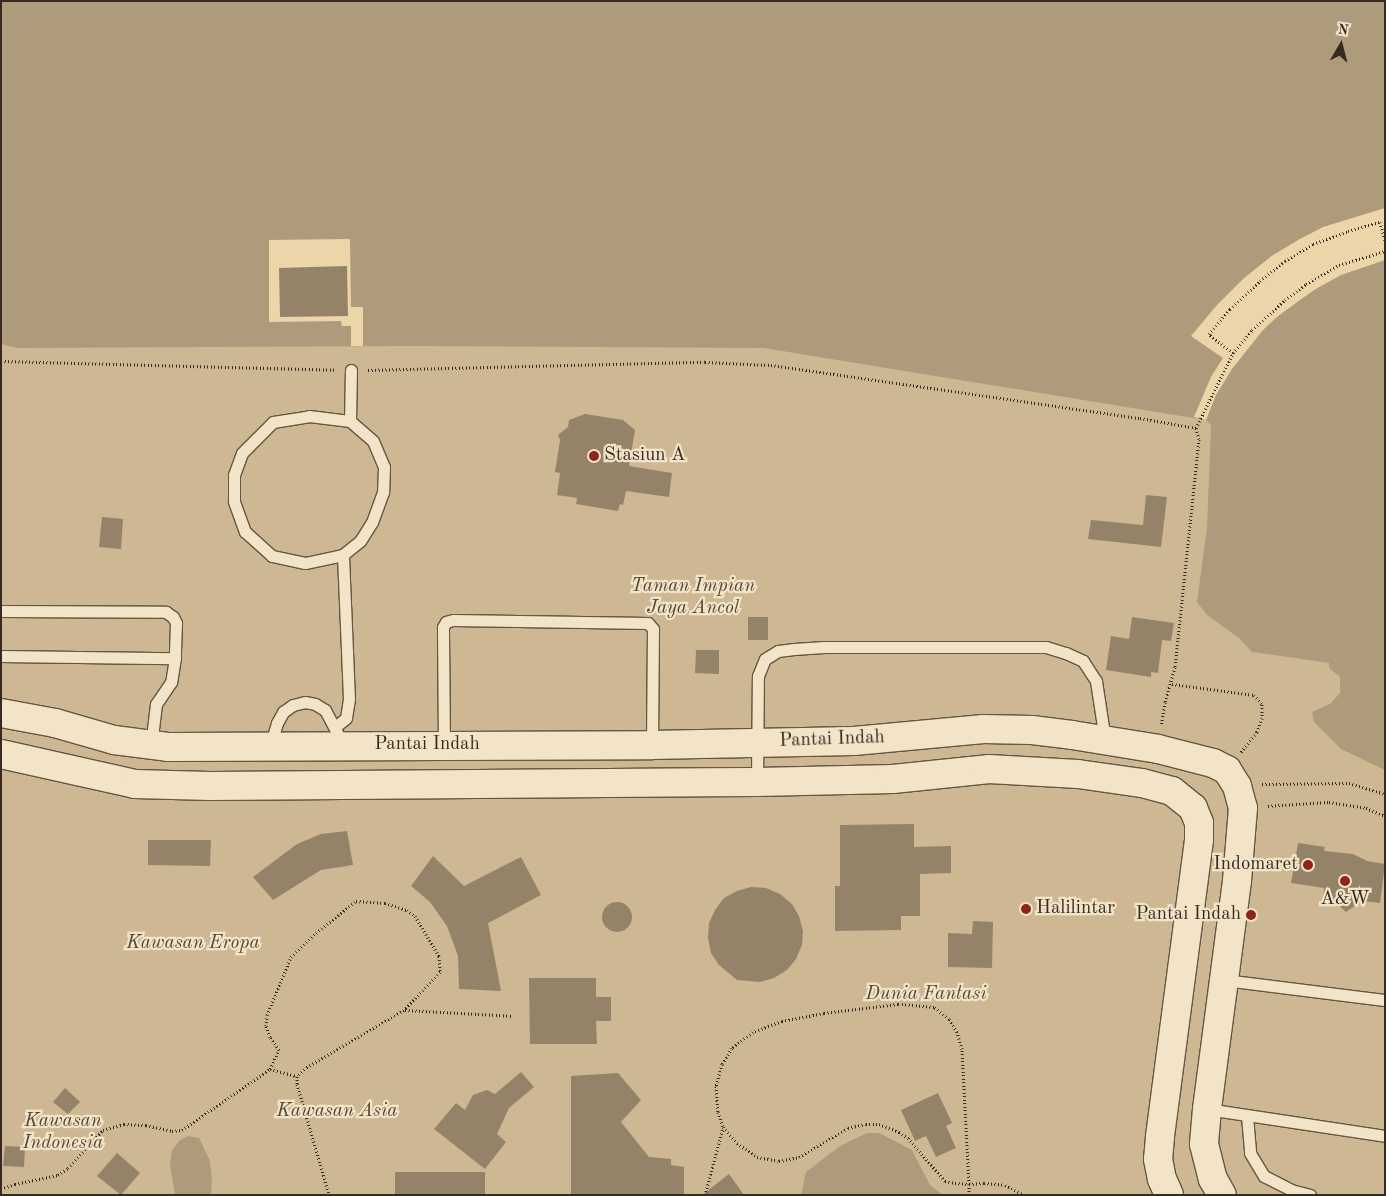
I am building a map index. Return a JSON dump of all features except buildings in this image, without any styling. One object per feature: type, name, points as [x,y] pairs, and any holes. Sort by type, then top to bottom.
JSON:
[{"type":"street","name":"Pantai Indah","points":[[1,714],[55,723],[114,740],[151,746],[270,746],[338,736],[444,746],[652,745],[854,741],[983,729],[1032,730],[1105,740],[1200,758],[1235,788]]},
{"type":"street","name":"Pantai Indah","points":[[1,754],[32,759],[81,773],[144,784],[220,786],[756,782],[893,778],[989,769],[1029,769],[1157,786],[1172,792],[1193,808],[1199,823],[1199,840],[1160,1137],[1158,1159],[1165,1193]]},
{"type":"street","points":[[1222,1195],[1213,1179],[1206,1150],[1207,1109],[1237,881],[1235,788]]},
{"type":"lane","points":[[350,421],[351,370]]},
{"type":"lane","points":[[308,416],[350,421],[373,441],[384,466],[383,492],[372,522],[360,542],[343,555],[305,563],[272,556],[244,532],[234,501],[234,475],[242,453],[273,422],[308,416]]},
{"type":"lane","points":[[338,736],[346,718],[349,699],[343,555]]},
{"type":"lane","points":[[1,611],[166,612],[174,617],[176,623],[175,658],[171,682],[156,704],[151,746]]},
{"type":"lane","points":[[444,746],[443,627],[446,622],[453,620],[648,623],[653,629],[652,745]]},
{"type":"lane","points":[[756,782],[758,676],[765,659],[778,651],[824,646],[1046,648],[1066,653],[1083,661],[1096,681],[1105,740]]},
{"type":"lane","points":[[1,656],[175,658]]},
{"type":"lane","points":[[270,746],[277,723],[283,712],[294,705],[304,702],[315,704],[325,710],[338,736]]},
{"type":"lane","points":[[1224,980],[1385,1000]]},
{"type":"lane","points":[[1207,1109],[1385,1136]]},
{"type":"lane","points":[[1247,1116],[1250,1153],[1264,1176],[1291,1190],[1310,1195]]},
{"type":"path","points":[[1233,353],[1209,334],[1242,298],[1285,261],[1313,244],[1348,230],[1380,222],[1385,241]]},
{"type":"path","points":[[1158,749],[1164,702],[1172,684],[1199,439],[1196,428],[1233,353],[1252,330],[1306,284],[1340,265],[1385,251]]},
{"type":"path","points":[[1,361],[351,370],[705,362],[771,366],[1140,418],[1196,428]]},
{"type":"path","points":[[1172,684],[1254,695],[1262,704],[1262,718],[1235,788]]},
{"type":"path","points":[[1235,788],[1300,782],[1349,783],[1385,794]]},
{"type":"path","points":[[1235,788],[1366,808],[1385,816]]},
{"type":"path","points":[[1,1189],[15,1184],[58,1175],[68,1168],[103,1130],[124,1124],[146,1125],[172,1131],[182,1130],[270,1069],[279,1050],[270,1037],[266,1026],[267,1015],[290,957],[356,901],[385,903],[407,910],[415,916],[439,956],[440,972],[404,1010],[307,1067],[297,1076]]},
{"type":"path","points":[[969,1195],[968,1184],[962,1049],[957,1032],[949,1019],[934,1007],[898,1004],[804,1016],[758,1030],[732,1048],[722,1064],[716,1086],[718,1112],[723,1127],[737,1143],[757,1156],[779,1162],[799,1157],[848,1128],[866,1124],[878,1124],[899,1132],[908,1138],[945,1181],[968,1184],[1004,1185],[1024,1195]]},
{"type":"path","points":[[404,1010],[513,1016]]},
{"type":"path","points":[[270,1069],[297,1076]]},
{"type":"path","points":[[297,1076],[304,1111],[329,1195]]},
{"type":"path","points":[[705,1195],[723,1127]]},
{"type":"green space","name":"Taman Impian Jaya Ancol","points":[[1,1],[1385,1],[1385,1195],[1,1195]]},
{"type":"shaded area","points":[[1,1],[1385,1],[1385,770],[1341,749],[1314,722],[1312,712],[1330,704],[1340,693],[1340,677],[1329,668],[1329,663],[1252,652],[1239,638],[1207,615],[1197,602],[1207,528],[1211,425],[1206,420],[764,348],[414,346],[18,348],[1,344]]},
{"type":"shaded area","points":[[867,1133],[879,1133],[912,1150],[930,1185],[943,1195],[801,1195],[806,1172],[840,1146]]},
{"type":"shaded area","points":[[188,1136],[199,1138],[210,1161],[211,1195],[175,1195],[170,1165],[172,1151],[179,1141]]},
{"type":"pier","points":[[1385,208],[1385,260],[1341,275],[1314,290],[1278,316],[1263,330],[1232,369],[1216,395],[1206,420],[1194,417],[1211,377],[1223,358],[1191,336],[1217,305],[1243,279],[1273,255],[1300,239],[1323,227]]},
{"type":"pier","points":[[350,239],[351,307],[363,307],[363,346],[351,346],[351,326],[342,326],[341,321],[269,322],[269,240]]},
{"type":"place","name":"Stasiun A","points":[[594,456]]},
{"type":"place","name":"Indomaret","points":[[1308,865]]},
{"type":"place","name":"A&W","points":[[1345,881]]},
{"type":"place","name":"Halilintar","points":[[1026,909]]},
{"type":"place","name":"Pantai Indah","points":[[1251,915]]},
{"type":"park label","name":"Kawasan Eropa","points":[[193,944]]},
{"type":"park label","name":"Dunia Fantasi","points":[[926,995]]},
{"type":"park label","name":"Kawasan Asia","points":[[337,1112]]},
{"type":"park label","name":"Kawasan Indonesia","points":[[63,1133]]}]
